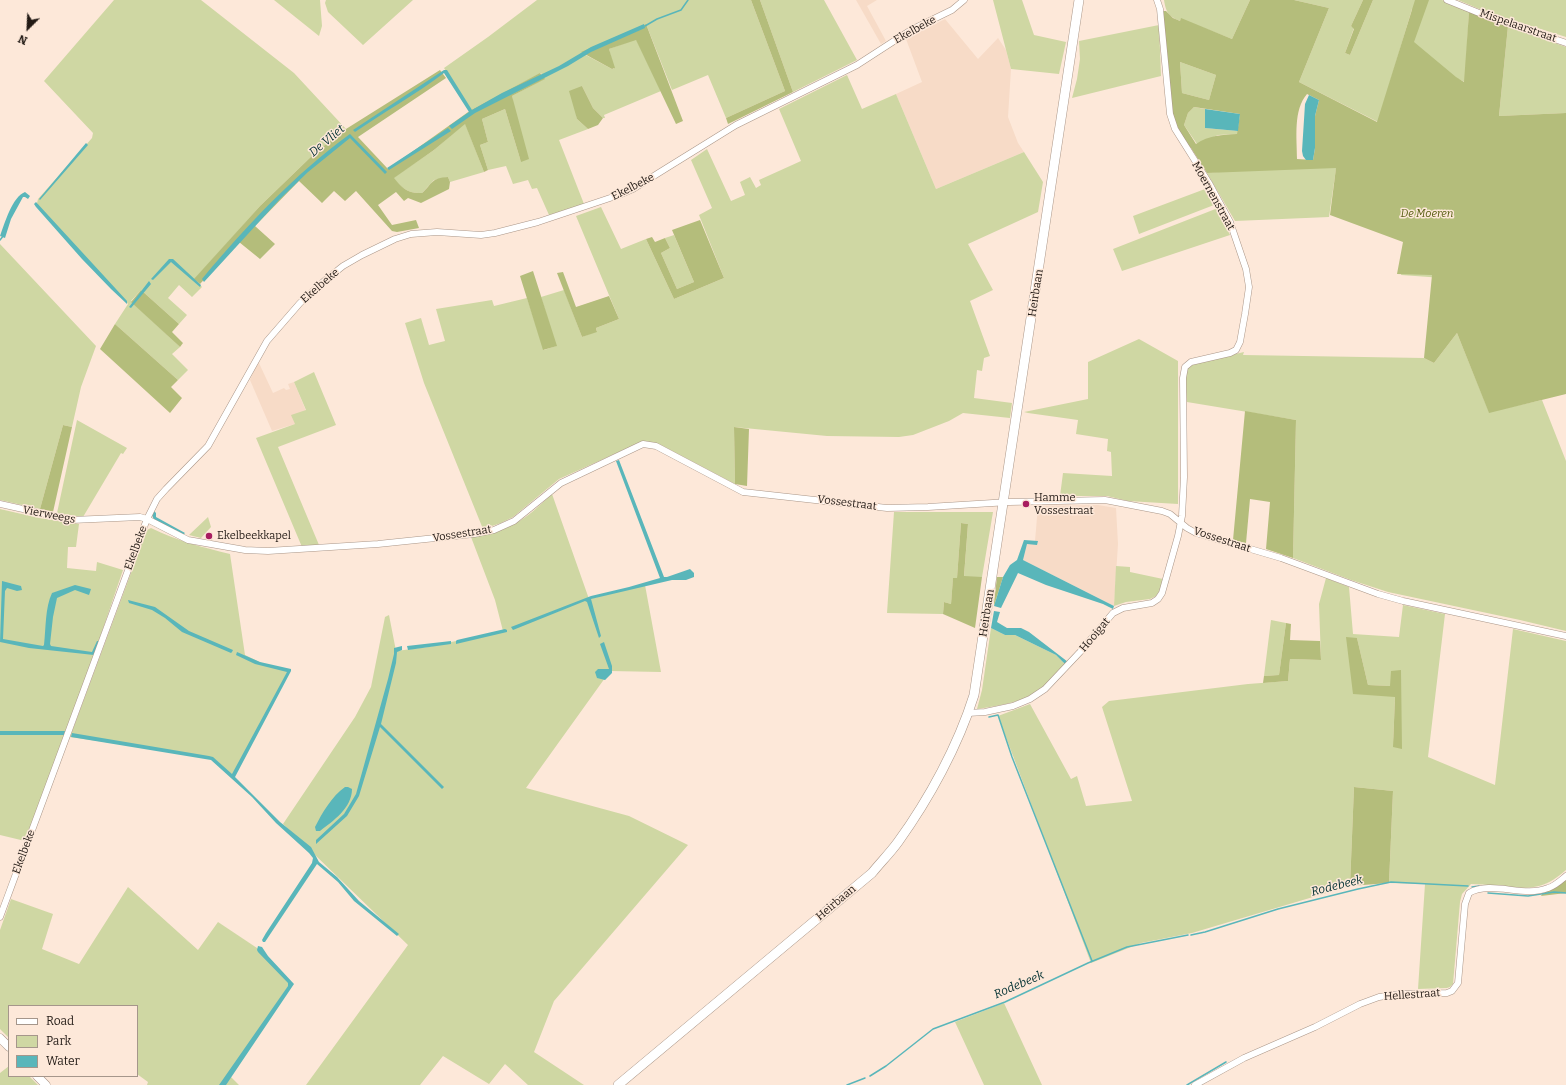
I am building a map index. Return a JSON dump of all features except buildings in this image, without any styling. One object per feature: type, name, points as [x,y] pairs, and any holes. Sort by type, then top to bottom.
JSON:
[{"type":"main road","name":"Heirbaan","points":[[618,1085],[872,873],[897,843],[919,811],[948,758],[968,713],[974,695],[1079,0]]},
{"type":"street","name":"Ekelbeke","points":[[0,916],[147,519],[157,499],[208,446],[267,341],[300,303],[322,282],[343,266],[395,238],[411,234],[437,232],[495,234],[619,196],[633,189],[736,125],[857,65],[911,30],[952,10],[964,0]]},
{"type":"street","name":"Moernenstraat","points":[[1157,0],[1160,9],[1170,114],[1174,129],[1208,183],[1230,222],[1246,269],[1249,287],[1240,342],[1236,350],[1230,353],[1191,362],[1185,367],[1183,372],[1184,492],[1181,524]]},
{"type":"street","name":"Mispelaarstraat","points":[[1447,0],[1489,17],[1566,43]]},
{"type":"street","name":"Vossestraat","points":[[147,519],[188,540],[253,551],[319,549],[437,539],[474,534],[494,530],[514,521],[561,483],[643,444],[656,446],[743,492],[887,508],[1004,502],[1105,500],[1162,511],[1170,514],[1181,524],[1196,533],[1281,558],[1378,594],[1403,601],[1566,636]]},
{"type":"street","name":"Vierweegs","points":[[0,504],[72,520],[82,521],[132,517],[147,519]]},
{"type":"street","name":"Hooigat","points":[[968,713],[985,712],[1014,706],[1030,699],[1045,689],[1080,652],[1113,613],[1123,608],[1152,603],[1158,599],[1162,594],[1166,583],[1181,524]]},
{"type":"street","name":"Hellestraat","points":[[1195,1085],[1244,1058],[1315,1028],[1360,1004],[1379,997],[1400,994],[1447,993],[1452,991],[1458,983],[1465,904],[1469,893],[1483,888],[1534,892],[1547,889],[1566,876]]},
{"type":"street","points":[[0,1038],[8,1046]]},
{"type":"street","points":[[38,1077],[46,1085]]},
{"type":"shaded area","points":[[856,0],[877,0],[867,6],[886,41],[881,44]]},
{"type":"shaded area","points":[[945,19],[978,59],[998,38],[1006,50],[1011,69],[1008,117],[1018,143],[1024,152],[936,189],[896,94],[922,82],[906,39]]},
{"type":"shaded area","points":[[258,361],[273,393],[284,388],[286,390],[290,389],[288,384],[294,382],[306,411],[295,424],[272,431],[250,380]]},
{"type":"shaded area","points":[[1098,505],[1116,508],[1118,544],[1114,606],[1023,560],[1027,544],[1037,544],[1038,541],[1035,541],[1038,506]]},
{"type":"green space","points":[[114,0],[201,0],[294,73],[346,129],[317,151],[260,206],[195,279],[202,287],[192,297],[179,285],[168,298],[187,315],[179,324],[141,290],[131,301],[180,347],[172,354],[188,370],[178,380],[115,324],[128,304],[38,208],[37,203],[38,199],[92,138],[93,133],[44,81]]},
{"type":"green space","points":[[274,0],[320,0],[322,26],[319,36]]},
{"type":"green space","points":[[326,0],[413,0],[363,45],[328,12],[325,3]]},
{"type":"green space","points":[[537,0],[751,0],[785,91],[726,118],[708,75],[672,90],[646,24],[582,53],[614,69],[609,49],[636,39],[661,91],[604,115],[605,118],[603,118],[593,108],[582,86],[576,111],[577,119],[588,129],[559,140],[584,204],[549,215],[537,188],[532,189],[528,180],[513,184],[506,166],[488,170],[480,145],[488,142],[482,119],[505,109],[521,162],[512,96],[544,79],[541,73],[471,110],[444,68]]},
{"type":"green space","points":[[751,0],[760,0],[793,92],[728,124],[726,118],[785,91]]},
{"type":"green space","points":[[760,0],[824,0],[857,60],[793,92]]},
{"type":"green space","points":[[993,0],[1022,0],[1034,35],[1066,42],[1059,74],[1011,69]]},
{"type":"green space","points":[[1164,0],[1250,0],[1232,39],[1181,19],[1180,21],[1176,19],[1168,13]]},
{"type":"green space","name":"De Moeren","points":[[1250,0],[1294,0],[1329,8],[1299,82],[1377,122],[1415,0],[1429,0],[1414,42],[1464,82],[1469,12],[1508,26],[1499,116],[1566,113],[1566,394],[1489,413],[1457,333],[1434,363],[1424,358],[1432,275],[1397,274],[1403,242],[1330,215],[1336,168],[1207,173],[1191,148],[1185,142],[1172,116],[1163,11],[1166,11],[1173,18],[1180,21],[1181,18],[1232,39]],"holes":[[[1180,62],[1216,75],[1209,100],[1182,93]],[[1307,94],[1319,100],[1315,116],[1315,148],[1313,160],[1297,159],[1296,133],[1298,116]],[[1194,107],[1240,114],[1237,134],[1211,137],[1196,144],[1184,125],[1188,113]]]},
{"type":"green space","name":"De Moeren","points":[[1294,0],[1363,0],[1351,26],[1354,28],[1345,53],[1350,55],[1373,0],[1442,0],[1469,12],[1465,82],[1456,78],[1457,279],[1401,275],[1406,242],[1412,9],[1378,122],[1299,82],[1329,8]]},
{"type":"green space","points":[[1363,0],[1373,0],[1350,55],[1345,53],[1354,29],[1351,26]]},
{"type":"green space","points":[[1458,0],[1566,0],[1566,37],[1484,11]]},
{"type":"green space","points":[[646,24],[683,121],[676,124],[636,40],[609,49],[615,68],[612,69],[581,52]]},
{"type":"green space","points":[[1159,25],[1161,76],[1072,98],[1080,59],[1079,41]]},
{"type":"green space","points":[[1508,26],[1566,47],[1566,113],[1499,116]]},
{"type":"green space","points":[[1180,62],[1216,75],[1209,100],[1182,93]]},
{"type":"green space","points":[[440,70],[446,78],[358,137],[388,169],[471,110],[540,73],[545,79],[512,96],[529,159],[521,162],[505,109],[482,119],[488,142],[480,145],[488,170],[484,172],[465,124],[434,150],[394,178],[406,190],[417,193],[422,193],[435,180],[438,179],[448,177],[450,182],[449,189],[421,203],[408,198],[404,201],[396,192],[378,205],[392,225],[416,220],[419,228],[397,232],[392,231],[356,191],[345,201],[334,191],[322,203],[299,181],[255,226],[275,244],[260,259],[239,242],[200,284],[194,279],[260,206],[317,151],[346,129]]},
{"type":"green space","points":[[847,75],[862,109],[896,94],[936,189],[1024,152],[1043,182],[1038,212],[968,244],[993,290],[970,301],[990,356],[984,358],[982,371],[977,370],[974,398],[1012,403],[1010,418],[963,413],[949,421],[913,435],[899,437],[827,436],[734,427],[735,484],[659,444],[641,442],[559,479],[513,517],[483,529],[424,383],[405,323],[421,318],[429,345],[445,341],[436,309],[492,300],[494,306],[527,298],[544,350],[556,346],[541,297],[564,290],[582,337],[597,331],[596,328],[619,319],[576,216],[601,207],[621,249],[646,239],[674,299],[724,278],[699,215],[712,208],[691,160],[707,149],[731,201],[745,195],[740,182],[750,177],[756,188],[761,185],[759,180],[801,161],[779,109]]},
{"type":"green space","points":[[582,86],[593,108],[603,118],[598,125],[588,129],[577,119],[569,91]]},
{"type":"green space","points":[[1194,107],[1205,109],[1205,128],[1238,131],[1237,134],[1218,135],[1197,144],[1184,125],[1188,113]]},
{"type":"green space","points":[[465,123],[484,172],[450,182],[448,177],[434,180],[422,193],[406,190],[393,178],[434,150]]},
{"type":"green space","points":[[1337,162],[1329,217],[1235,221],[1207,173]]},
{"type":"green space","points":[[1205,189],[1214,205],[1139,234],[1133,216]]},
{"type":"green space","points":[[1218,208],[1230,235],[1122,271],[1113,249]]},
{"type":"green space","points":[[700,220],[724,278],[674,299],[646,239],[652,237],[655,242],[665,238],[670,248],[661,253],[677,289],[694,282],[672,230]]},
{"type":"green space","points":[[674,235],[694,282],[677,289],[661,253],[670,248],[665,238]]},
{"type":"green space","points":[[0,244],[96,346],[81,387],[72,427],[63,425],[40,509],[0,500]]},
{"type":"green space","points":[[533,271],[557,346],[543,350],[520,276]]},
{"type":"green space","points":[[563,272],[576,307],[609,296],[619,319],[596,328],[597,332],[582,337],[557,273]]},
{"type":"green space","points":[[141,290],[179,324],[172,332],[183,343],[180,347],[131,302]]},
{"type":"green space","points":[[115,324],[178,380],[171,387],[182,398],[170,413],[100,349]]},
{"type":"green space","points":[[1457,333],[1489,412],[1542,400],[1566,461],[1566,631],[1388,592],[1293,558],[1296,420],[1187,402],[1185,378],[1189,365],[1244,352],[1243,355],[1424,358],[1434,363]]},
{"type":"green space","points":[[1139,339],[1178,361],[1178,504],[1128,501],[1107,496],[1060,496],[1063,473],[1112,476],[1111,452],[1107,451],[1108,439],[1076,434],[1078,420],[1024,412],[1088,399],[1088,362]]},
{"type":"green space","points":[[314,372],[336,425],[278,447],[319,545],[302,547],[256,438],[295,424],[291,415],[306,410],[294,382]]},
{"type":"green space","points":[[1245,411],[1296,420],[1293,558],[1266,549],[1270,502],[1250,499],[1246,543],[1233,540]]},
{"type":"green space","points":[[77,420],[127,448],[123,454],[121,453],[83,517],[57,513]]},
{"type":"green space","points":[[63,425],[72,427],[53,512],[40,509]]},
{"type":"green space","points":[[734,427],[749,429],[747,486],[735,484]]},
{"type":"green space","points":[[552,494],[589,599],[645,585],[661,672],[610,671],[526,788],[629,816],[688,845],[554,1001],[534,1052],[584,1085],[528,1085],[505,1064],[489,1084],[443,1056],[420,1085],[306,1085],[408,945],[283,824],[355,717],[371,687],[385,617],[389,615],[396,651],[428,647],[503,631],[495,600],[471,537],[501,530],[516,523],[532,512]]},
{"type":"green space","points":[[0,509],[39,518],[79,524],[76,547],[68,547],[67,568],[96,571],[97,562],[123,570],[94,655],[25,841],[0,835]]},
{"type":"green space","points":[[894,512],[993,512],[982,577],[964,577],[968,524],[961,523],[957,578],[953,579],[951,604],[944,602],[943,614],[887,613]]},
{"type":"green space","points":[[208,517],[211,527],[201,538],[189,535]]},
{"type":"green space","points":[[961,523],[968,524],[964,576],[982,577],[975,628],[943,614],[944,602],[951,604],[953,578],[957,578]]},
{"type":"green space","points":[[151,528],[180,540],[230,554],[245,655],[266,665],[290,670],[233,777],[216,760],[207,757],[70,737],[147,530]]},
{"type":"green space","points":[[1116,566],[1130,567],[1130,572],[1163,579],[1160,591],[1156,596],[1150,599],[1126,602],[1114,606]]},
{"type":"green space","points":[[997,577],[1003,577],[994,606],[994,603]]},
{"type":"green space","points":[[1326,578],[1349,587],[1353,634],[1399,637],[1403,605],[1445,614],[1428,757],[1495,785],[1513,629],[1566,641],[1566,870],[1557,877],[1539,886],[1514,888],[1471,884],[1462,894],[1460,902],[1453,984],[1447,988],[1418,989],[1425,884],[1389,883],[1393,791],[1354,787],[1350,886],[1192,933],[1141,943],[1091,963],[998,716],[1030,704],[1071,779],[1077,776],[1086,806],[1132,801],[1102,707],[1109,701],[1248,684],[1288,681],[1290,659],[1321,660],[1319,604]],"holes":[[[1357,638],[1368,685],[1390,686],[1401,670],[1393,747],[1395,696],[1353,693]]]},
{"type":"green space","points":[[1271,620],[1286,623],[1279,675],[1264,676]]},
{"type":"green space","points":[[1286,623],[1291,624],[1290,640],[1320,641],[1321,660],[1290,659],[1288,681],[1263,683],[1264,676],[1279,675]]},
{"type":"green space","points":[[991,628],[1005,635],[1015,635],[1056,655],[1065,664],[1038,691],[1024,699],[997,706],[977,709],[982,690]]},
{"type":"green space","points":[[1346,637],[1357,638],[1368,685],[1390,686],[1391,671],[1401,670],[1402,749],[1393,747],[1395,697],[1353,694]]},
{"type":"green space","points":[[1354,787],[1393,791],[1389,883],[1350,886]]},
{"type":"green space","points":[[1566,878],[1566,893],[1541,896],[1544,891]]},
{"type":"green space","points":[[128,887],[198,950],[218,922],[260,950],[291,982],[229,1075],[239,1085],[147,1085],[148,1082],[138,1075],[138,1005],[8,1005],[8,1037],[0,1029],[0,930],[11,899],[53,914],[42,949],[79,964]]},
{"type":"green space","points":[[1004,1003],[1042,1085],[984,1085],[955,1022]]},
{"type":"green space","points":[[8,1067],[8,1077],[30,1077],[38,1085],[0,1085],[0,1073]]},
{"type":"water","points":[[644,24],[645,28],[591,52],[568,66],[475,113],[452,129],[449,126],[469,112],[444,73],[355,132],[353,130],[444,70],[447,70],[472,110],[502,93],[559,66],[591,47]]},
{"type":"water","points":[[1309,95],[1319,100],[1315,116],[1315,148],[1313,160],[1306,160],[1302,151],[1305,104]]},
{"type":"water","points":[[1205,109],[1240,114],[1238,131],[1205,128]]},
{"type":"water","points":[[448,128],[451,131],[389,170],[387,168]]},
{"type":"water","points":[[350,134],[387,172],[385,174],[350,138],[308,172],[280,199],[204,282],[202,279],[253,221],[309,166]]},
{"type":"water","points":[[86,143],[88,145],[40,200],[39,199]]},
{"type":"water","points":[[25,192],[30,196],[28,199],[23,197],[11,219],[5,238],[0,236],[16,199]]},
{"type":"water","points":[[36,202],[127,301],[127,304],[82,259],[36,207],[34,204]]},
{"type":"water","points":[[169,259],[173,259],[201,285],[200,287],[171,262],[153,280],[151,279]]},
{"type":"water","points":[[149,281],[151,284],[131,308],[129,307]]},
{"type":"water","points":[[619,460],[664,577],[690,569],[694,573],[694,577],[686,580],[672,580],[591,599],[601,636],[599,638],[587,602],[585,601],[513,630],[511,627],[591,596],[660,578],[616,461]]},
{"type":"water","points":[[154,511],[156,513],[156,517],[185,533],[183,535],[154,520],[152,515]]},
{"type":"water","points":[[1024,540],[1038,541],[1037,545],[1027,544],[1023,560],[1114,606],[1113,609],[1103,604],[1046,585],[1018,573],[1001,608],[994,606],[1003,577],[1010,565],[1017,560]]},
{"type":"water","points":[[2,581],[21,586],[22,590],[17,591],[7,588],[5,591],[3,639],[43,646],[47,612],[52,593],[75,585],[91,589],[89,595],[75,590],[57,598],[50,644],[51,646],[92,652],[97,641],[99,641],[94,655],[29,648],[0,642]]},
{"type":"water","points":[[128,600],[155,607],[189,631],[233,650],[231,653],[182,632],[165,618],[152,610],[129,603]]},
{"type":"water","points":[[994,611],[1000,612],[997,622],[1007,628],[1021,628],[1029,632],[1068,662],[1065,664],[1056,655],[1015,635],[1005,635],[991,628]]},
{"type":"water","points":[[505,629],[507,632],[456,644],[457,640]]},
{"type":"water","points":[[451,641],[451,644],[408,650],[407,646]]},
{"type":"water","points":[[604,642],[612,666],[612,673],[605,680],[597,678],[595,672],[598,669],[609,669],[600,644]]},
{"type":"water","points":[[402,646],[402,650],[397,652],[396,663],[381,724],[444,787],[442,789],[380,727],[359,796],[347,816],[316,844],[316,840],[344,814],[356,794],[388,679],[394,648]]},
{"type":"water","points":[[237,652],[260,662],[291,669],[291,671],[235,777],[280,822],[311,847],[319,862],[337,877],[359,901],[399,934],[397,936],[354,901],[338,882],[317,864],[265,942],[263,942],[262,940],[266,933],[312,863],[313,858],[309,853],[276,823],[252,797],[211,760],[71,737],[72,733],[209,756],[213,757],[232,774],[287,672],[255,664],[236,655]]},
{"type":"water","points":[[0,731],[65,731],[64,735],[0,735]]},
{"type":"water","points":[[345,787],[352,789],[349,802],[341,813],[330,823],[320,831],[316,831],[315,827],[324,811],[336,795]]},
{"type":"water","points":[[258,946],[262,947],[268,956],[294,984],[226,1085],[219,1085],[288,986],[288,983],[258,952]]},
{"type":"waterway","name":"De Vliet","points":[[645,26],[657,19],[681,10],[688,0]]},
{"type":"waterway","name":"De Vliet","points":[[0,240],[4,235]]},
{"type":"waterway","points":[[989,717],[998,715],[1012,757],[1092,961]]},
{"type":"waterway","name":"Rodebeek","points":[[1191,935],[1278,909],[1391,882],[1468,886]]},
{"type":"waterway","name":"Rodebeek","points":[[1472,887],[1479,886]]},
{"type":"waterway","name":"Rodebeek","points":[[1488,893],[1528,896],[1554,892],[1566,893]]},
{"type":"waterway","name":"Rodebeek","points":[[870,1076],[886,1066],[933,1029],[1005,1002],[1088,963],[1127,947],[1188,935]]},
{"type":"waterway","points":[[1187,1085],[1226,1062]]},
{"type":"waterway","name":"Rodebeek","points":[[847,1085],[865,1078]]},
{"type":"place","name":"Hamme Vossestraat","points":[[1026,504]]},
{"type":"place","name":"Ekelbeekkapel","points":[[209,536]]}]
